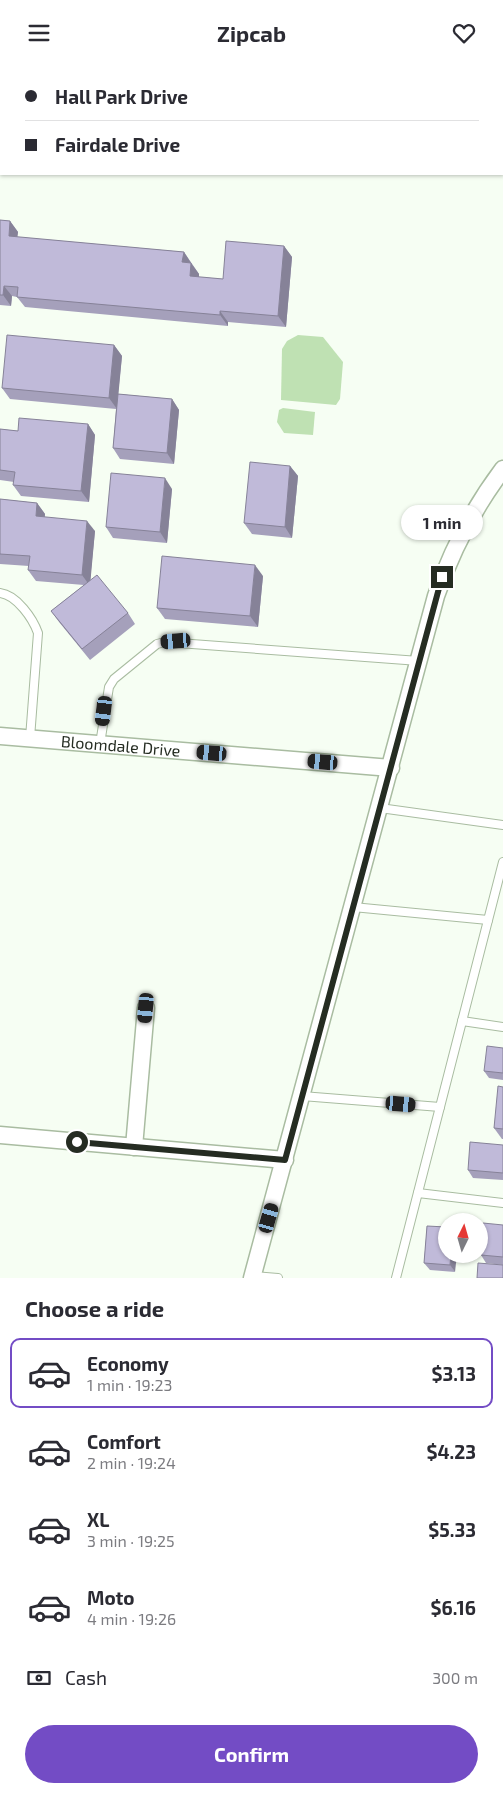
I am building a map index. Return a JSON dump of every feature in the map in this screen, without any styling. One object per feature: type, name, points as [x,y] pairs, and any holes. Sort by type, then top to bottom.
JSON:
[{"type":"street","points":[[253,1277],[436,595],[449,558],[469,518],[503,469]]},
{"type":"street","name":"Bloomdale Drive","points":[[0,736],[391,768]]},
{"type":"street","points":[[134,1147],[146,1008]]},
{"type":"street","points":[[0,1135],[285,1160]]},
{"type":"lane","points":[[0,593],[12,597],[34,623],[38,633],[30,738]]},
{"type":"lane","points":[[100,744],[106,694],[114,679],[156,644],[165,641],[419,661]]},
{"type":"lane","points":[[380,808],[503,825]]},
{"type":"lane","points":[[396,1278],[503,862]]},
{"type":"lane","points":[[353,907],[488,919]]},
{"type":"lane","points":[[462,1021],[503,1027]]},
{"type":"lane","points":[[302,1096],[440,1107]]},
{"type":"lane","points":[[418,1193],[503,1203]]},
{"type":"lane","points":[[253,1277],[278,1278]]},
{"type":"green space","points":[[298,335],[323,337],[343,362],[340,399],[336,405],[281,400],[282,349],[287,341]]},
{"type":"green space","points":[[283,408],[315,412],[313,435],[284,433],[277,422],[279,410]]},
{"type":"building","points":[[0,220],[10,221],[9,236],[184,252],[182,262],[191,263],[190,276],[223,279],[226,241],[284,246],[278,316],[220,311],[220,315],[17,297],[18,287],[4,286],[3,295],[0,295]]},
{"type":"building","points":[[7,335],[114,345],[109,398],[2,388]]},
{"type":"building","points":[[118,394],[172,399],[167,453],[113,448]]},
{"type":"building","points":[[19,418],[88,424],[81,491],[13,485],[15,472],[0,470],[0,429],[18,431]]},
{"type":"building","points":[[250,462],[290,466],[285,527],[244,523]]},
{"type":"building","points":[[111,473],[165,478],[160,532],[106,527]]},
{"type":"building","points":[[0,499],[37,503],[36,516],[87,521],[82,575],[28,570],[30,556],[0,554]]},
{"type":"building","points":[[162,556],[255,565],[250,616],[157,608]]},
{"type":"building","points":[[97,575],[128,613],[82,649],[51,611]]},
{"type":"building","points":[[487,1046],[503,1048],[503,1073],[484,1071]]},
{"type":"building","points":[[498,1086],[503,1087],[503,1129],[494,1128]]},
{"type":"building","points":[[470,1142],[503,1145],[503,1173],[468,1170]]},
{"type":"building","points":[[488,1224],[503,1225],[503,1257],[488,1256]]},
{"type":"building","points":[[427,1226],[438,1227],[438,1263],[450,1263],[450,1265],[424,1263]]},
{"type":"building","points":[[478,1263],[503,1265],[503,1278],[477,1278]]},
{"type":"route","points":[[77,1142],[285,1160],[442,577]]}]
